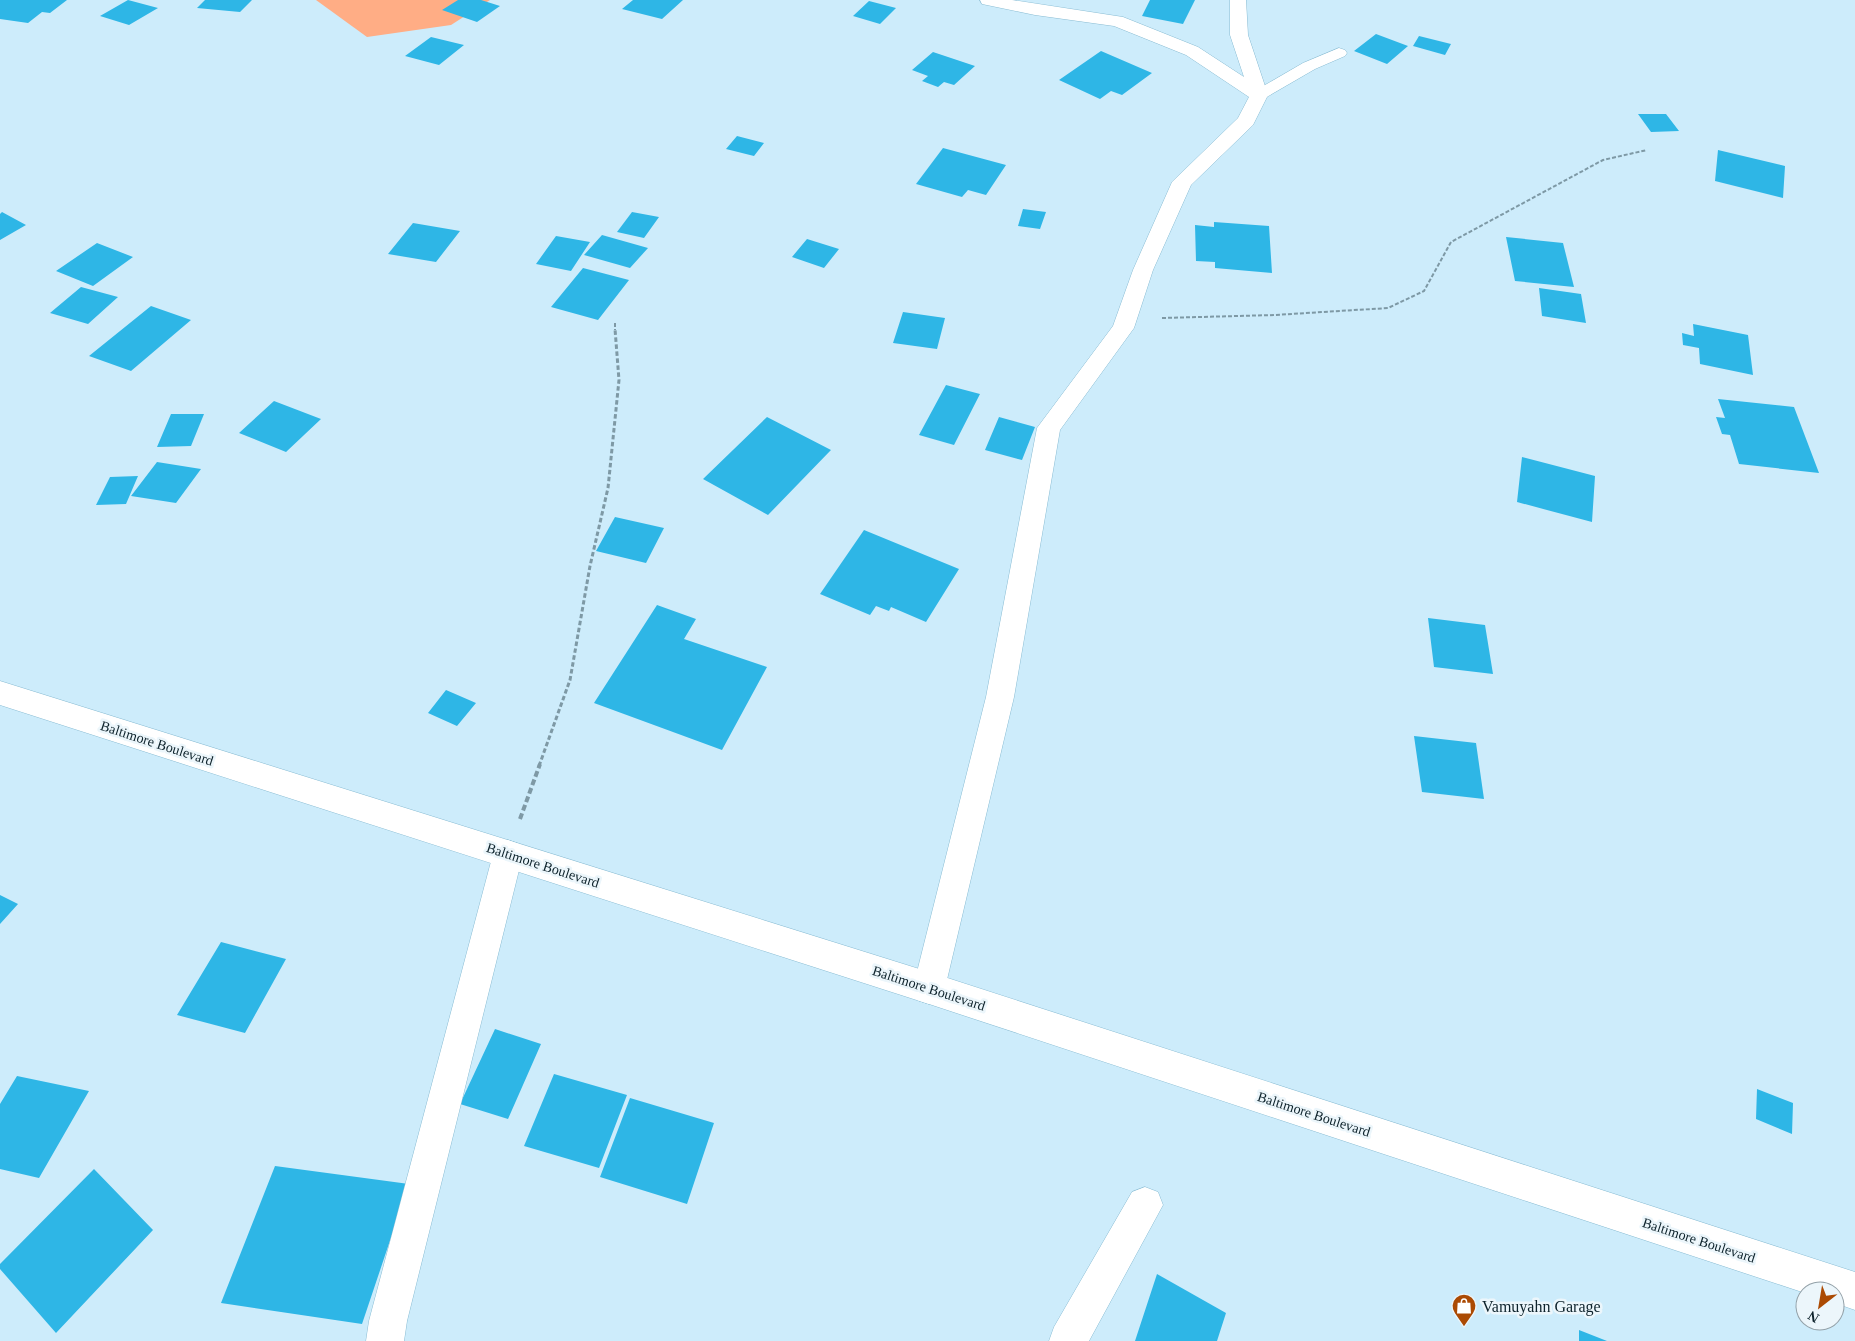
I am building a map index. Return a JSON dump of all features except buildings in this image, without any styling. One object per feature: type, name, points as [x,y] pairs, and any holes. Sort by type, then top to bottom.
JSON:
[{"type":"main road","points":[[988,0],[1035,10],[1117,21],[1192,51],[1259,94]]},
{"type":"main road","points":[[929,988],[1000,697],[1049,428],[1123,328],[1143,270],[1182,182],[1246,121],[1259,94],[1239,36],[1238,0]]},
{"type":"main road","name":"Baltimore Boulevard","points":[[0,693],[929,988],[1855,1291]]},
{"type":"main road","points":[[386,1341],[391,1312],[508,854]]},
{"type":"main road","points":[[1068,1341],[1145,1205]]},
{"type":"lane","points":[[1259,94],[1309,66],[1339,53]]},
{"type":"path","points":[[1126,319],[1275,315],[1388,308],[1424,291],[1451,242],[1602,160],[1647,150]]},
{"type":"path","points":[[508,854],[570,680],[590,566],[608,488],[620,380],[615,323]]},
{"type":"shaded area","points":[[316,0],[490,0],[451,25],[367,37]]},
{"type":"place","name":"Vamuyahn Garage","points":[[1464,1327]]}]
